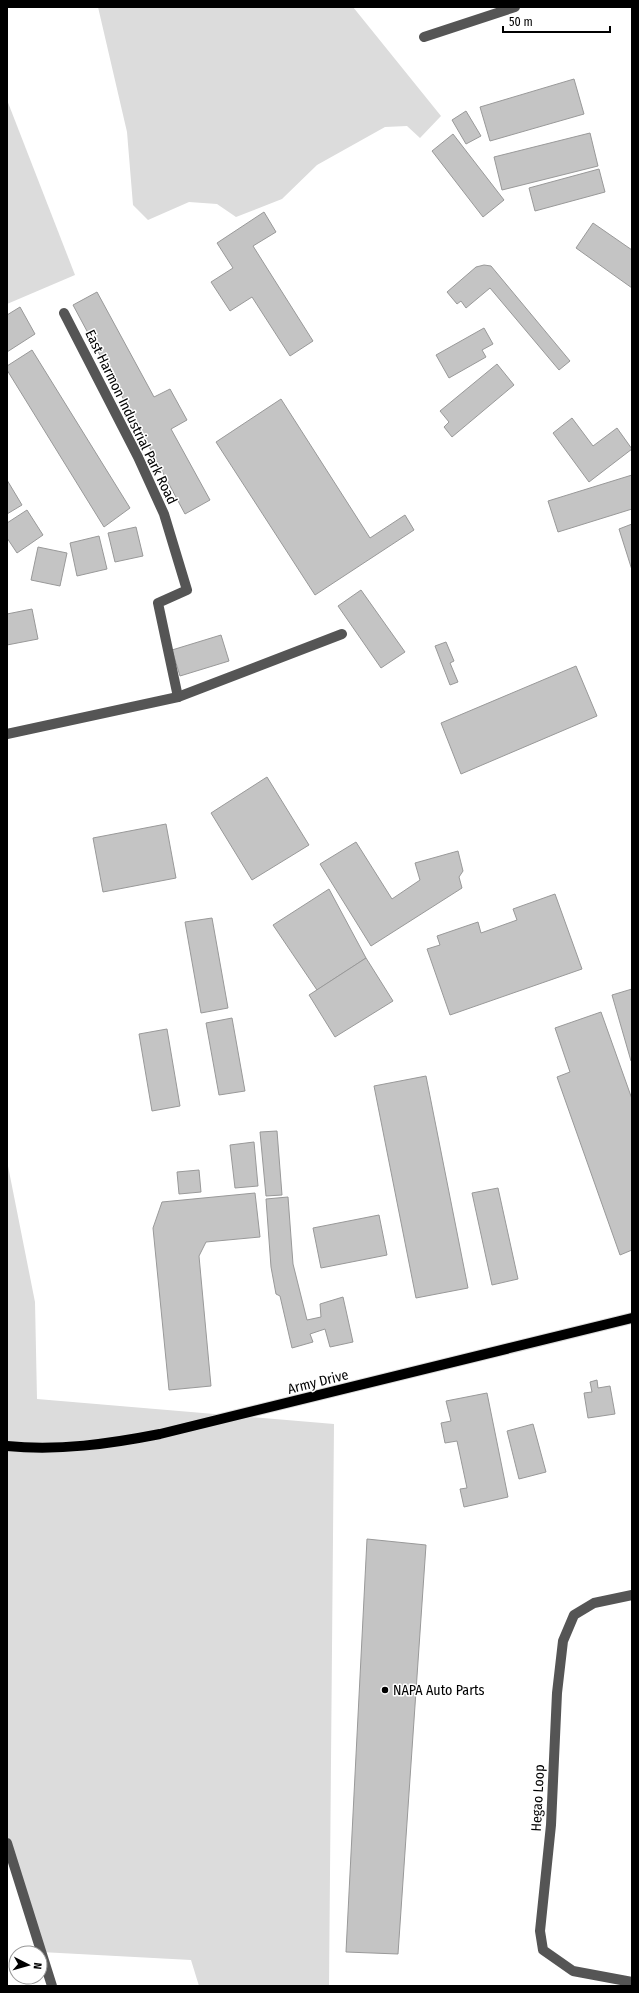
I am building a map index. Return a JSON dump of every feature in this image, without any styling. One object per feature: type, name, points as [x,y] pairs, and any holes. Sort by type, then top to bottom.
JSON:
[{"type":"main road","name":"Army Drive","points":[[7,1446],[60,1449],[118,1442],[160,1434],[632,1318]]},
{"type":"street","points":[[424,37],[515,7]]},
{"type":"street","name":"East Harmon Industrial Park Road","points":[[64,313],[138,457],[164,514],[187,590],[158,603],[178,697]]},
{"type":"street","points":[[7,734],[178,697],[342,634]]},
{"type":"street","name":"Hegao Loop","points":[[632,1595],[594,1603],[574,1615],[563,1641],[557,1693],[551,1825],[540,1930],[544,1950],[573,1971],[632,1982]]},
{"type":"street","points":[[7,1843],[52,1986]]},
{"type":"shaded area","points":[[98,7],[353,7],[441,116],[420,138],[407,126],[385,127],[317,165],[282,199],[236,217],[217,204],[189,202],[148,220],[133,205],[127,132]]},
{"type":"shaded area","points":[[7,100],[75,275],[7,304]]},
{"type":"shaded area","points":[[7,1161],[35,1302],[37,1399],[334,1424],[329,1986],[199,1986],[191,1960],[48,1952],[48,1945],[39,1945],[7,1848]]},
{"type":"building","points":[[574,79],[584,114],[490,141],[480,107]]},
{"type":"building","points":[[466,111],[481,136],[466,144],[452,120]]},
{"type":"building","points":[[590,133],[598,166],[502,190],[494,157]]},
{"type":"building","points":[[453,134],[504,200],[483,217],[432,151]]},
{"type":"building","points":[[599,169],[605,192],[535,211],[529,188]]},
{"type":"building","points":[[264,212],[276,232],[253,246],[313,341],[290,356],[252,297],[230,311],[211,282],[233,268],[217,243]]},
{"type":"building","points":[[593,223],[632,250],[632,288],[576,248]]},
{"type":"building","points":[[484,265],[491,266],[570,361],[559,370],[490,288],[466,308],[461,301],[457,304],[447,292],[476,267]]},
{"type":"building","points":[[97,292],[154,397],[170,389],[187,420],[171,429],[210,500],[185,514],[73,305]]},
{"type":"building","points":[[20,307],[35,334],[7,352],[7,315]]},
{"type":"building","points":[[484,328],[493,344],[482,350],[486,357],[449,378],[436,355]]},
{"type":"building","points":[[32,350],[130,508],[104,527],[7,370],[7,366]]},
{"type":"building","points":[[497,364],[514,385],[452,437],[444,427],[449,422],[440,411]]},
{"type":"building","points":[[281,399],[370,538],[405,515],[414,530],[315,595],[216,442]]},
{"type":"building","points":[[572,418],[593,446],[617,428],[632,449],[589,482],[553,433]]},
{"type":"building","points":[[632,475],[632,509],[558,532],[548,501]]},
{"type":"building","points":[[7,480],[22,505],[7,514]]},
{"type":"building","points":[[27,510],[43,535],[17,553],[7,538],[7,523]]},
{"type":"building","points":[[632,524],[632,570],[619,529]]},
{"type":"building","points":[[136,527],[143,556],[115,562],[108,533]]},
{"type":"building","points":[[99,536],[107,569],[77,576],[70,543]]},
{"type":"building","points":[[38,547],[67,553],[60,586],[31,580]]},
{"type":"building","points":[[361,590],[405,652],[381,668],[338,606]]},
{"type":"building","points":[[32,609],[38,639],[7,645],[7,614]]},
{"type":"building","points":[[221,635],[229,661],[180,676],[172,650]]},
{"type":"building","points":[[446,642],[454,661],[450,663],[458,682],[450,685],[435,646]]},
{"type":"building","points":[[576,666],[597,716],[461,774],[441,723]]},
{"type":"building","points":[[267,777],[309,845],[252,880],[211,813]]},
{"type":"building","points":[[166,824],[176,878],[103,892],[93,838]]},
{"type":"building","points":[[356,842],[392,899],[420,880],[415,863],[458,851],[463,871],[459,877],[462,888],[371,946],[320,864]]},
{"type":"building","points":[[329,889],[366,958],[317,990],[273,925]]},
{"type":"building","points":[[555,894],[582,969],[450,1015],[427,949],[440,945],[437,936],[478,922],[481,933],[517,920],[513,909]]},
{"type":"building","points":[[212,918],[228,1008],[201,1013],[185,922]]},
{"type":"building","points":[[366,958],[393,1001],[335,1037],[309,995]]},
{"type":"building","points":[[632,989],[632,1061],[631,1061],[612,995]]},
{"type":"building","points":[[601,1012],[632,1099],[632,1250],[620,1255],[557,1077],[570,1072],[555,1028]]},
{"type":"building","points":[[232,1018],[245,1091],[219,1095],[206,1023]]},
{"type":"building","points":[[167,1029],[180,1106],[152,1111],[139,1034]]},
{"type":"building","points":[[426,1076],[468,1288],[416,1298],[374,1086]]},
{"type":"building","points":[[277,1131],[282,1195],[266,1196],[260,1132]]},
{"type":"building","points":[[254,1142],[258,1186],[235,1188],[230,1145]]},
{"type":"building","points":[[199,1170],[201,1192],[179,1194],[177,1172]]},
{"type":"building","points":[[498,1188],[518,1279],[492,1285],[472,1193]]},
{"type":"building","points":[[255,1193],[260,1237],[206,1242],[199,1256],[211,1386],[169,1390],[153,1228],[162,1202]]},
{"type":"building","points":[[288,1197],[293,1264],[307,1320],[321,1317],[320,1304],[343,1297],[353,1342],[330,1347],[325,1329],[310,1334],[313,1342],[292,1348],[280,1296],[276,1294],[271,1267],[266,1199]]},
{"type":"building","points":[[379,1215],[387,1255],[321,1268],[313,1228]]},
{"type":"building","points":[[597,1380],[598,1388],[610,1386],[615,1414],[588,1418],[584,1393],[592,1392],[590,1382]]},
{"type":"building","points":[[487,1393],[508,1497],[464,1507],[460,1489],[467,1488],[457,1441],[445,1443],[441,1423],[451,1421],[446,1401]]},
{"type":"building","points":[[533,1424],[546,1472],[519,1479],[507,1431]]},
{"type":"building","points":[[367,1539],[426,1545],[398,1954],[346,1952]]},
{"type":"place","name":"NAPA Auto Parts","points":[[385,1690]]}]
